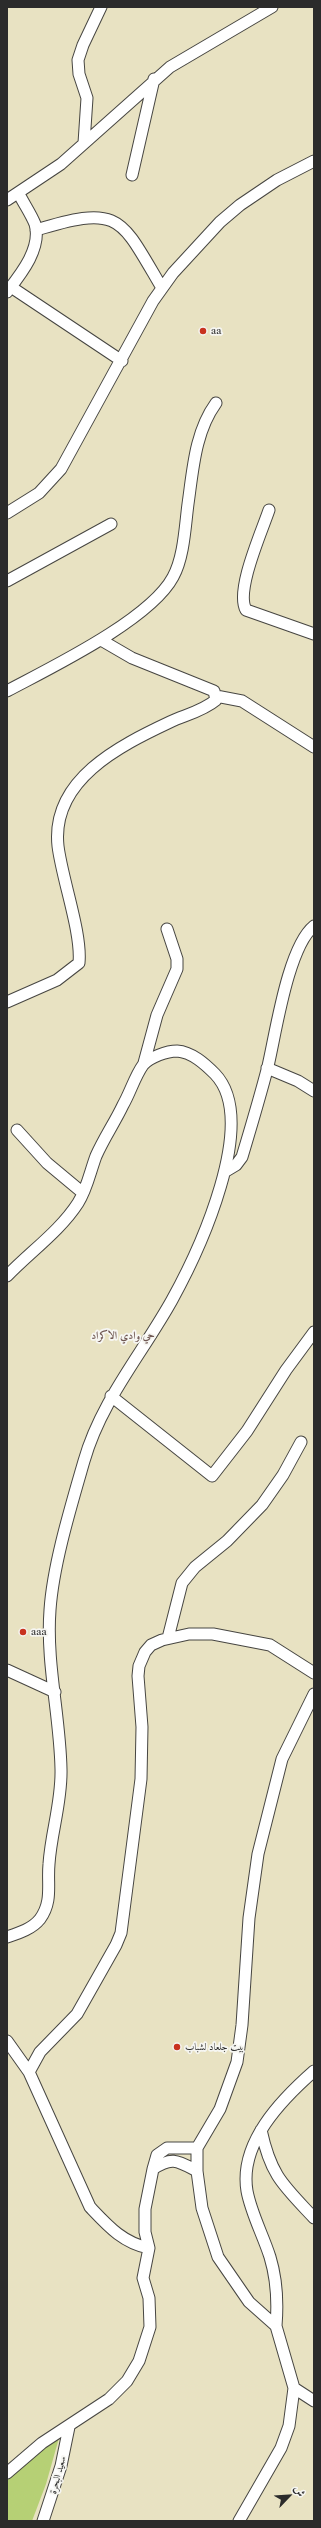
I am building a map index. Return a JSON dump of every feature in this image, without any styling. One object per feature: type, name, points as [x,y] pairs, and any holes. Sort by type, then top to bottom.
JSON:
[{"type":"street","points":[[84,143],[87,98],[79,74],[78,60],[83,45],[101,7]]},
{"type":"street","points":[[7,200],[56,168],[154,79],[203,46],[272,7]]},
{"type":"street","points":[[132,175],[154,79]]},
{"type":"street","points":[[7,514],[39,493],[61,469],[162,288],[198,244],[240,205],[277,180],[314,161]]},
{"type":"street","points":[[18,194],[36,230],[33,252],[9,290],[122,361]]},
{"type":"street","points":[[36,230],[83,217],[95,217],[114,221],[128,232],[162,288]]},
{"type":"street","points":[[7,691],[101,640],[161,593],[175,573],[180,555],[194,457],[203,428],[216,403]]},
{"type":"street","points":[[269,510],[247,575],[243,604],[246,610],[314,634]]},
{"type":"street","points":[[7,581],[112,524]]},
{"type":"street","points":[[7,1002],[56,980],[79,963],[77,941],[62,871],[58,837],[60,816],[72,790],[106,758],[171,722],[216,700],[214,691],[205,686],[138,661],[101,640]]},
{"type":"street","points":[[216,696],[242,701],[314,747]]},
{"type":"street","points":[[226,1171],[236,1166],[242,1157],[267,1068],[293,961],[308,931],[314,926]]},
{"type":"street","points":[[7,1276],[74,1208],[83,1193],[97,1155],[144,1064],[157,1015],[177,969],[177,959],[167,929]]},
{"type":"street","points":[[7,1937],[30,1928],[38,1921],[48,1904],[48,1867],[60,1799],[61,1777],[49,1625],[55,1574],[84,1459],[97,1424],[112,1396],[175,1296],[194,1253],[226,1171],[231,1108],[229,1096],[220,1080],[210,1068],[186,1052],[165,1053],[144,1064]]},
{"type":"street","points":[[267,1068],[314,1091]]},
{"type":"street","points":[[17,1130],[48,1163],[83,1193]]},
{"type":"street","points":[[112,1396],[212,1476],[247,1431],[286,1370],[314,1332]]},
{"type":"street","points":[[168,1638],[182,1583],[195,1566],[227,1541],[262,1505],[283,1475],[301,1442]]},
{"type":"street","points":[[29,2072],[40,2052],[77,2014],[121,1933],[141,1779],[142,1750],[139,1666],[151,1645],[168,1638],[204,1633],[270,1645],[314,1673]]},
{"type":"street","points":[[7,1670],[55,1692]]},
{"type":"street","points":[[276,2326],[249,2302],[218,2258],[202,2208],[197,2171],[197,2148],[220,2109],[236,2062],[242,2025],[249,1918],[258,1854],[282,1759],[314,1694]]},
{"type":"street","points":[[7,2041],[29,2072],[90,2207],[106,2224],[129,2242],[149,2248]]},
{"type":"street","points":[[239,2521],[281,2448],[289,2426],[294,2388],[276,2326],[277,2300],[274,2274],[247,2188],[250,2153],[261,2130],[278,2108],[314,2071]]},
{"type":"street","points":[[261,2130],[268,2160],[275,2175],[291,2195],[314,2218]]},
{"type":"street","points":[[7,2473],[42,2443],[110,2399],[127,2381],[140,2361],[150,2327],[150,2298],[143,2278],[149,2248],[145,2232],[145,2209],[153,2169],[157,2155],[167,2148],[197,2148]]},
{"type":"street","points":[[153,2169],[163,2162],[179,2161],[197,2171]]},
{"type":"street","points":[[294,2388],[314,2401]]},
{"type":"street","name":"سعيد البحرة","points":[[43,2521],[61,2466],[68,2427]]},
{"type":"green space","points":[[61,2431],[46,2484],[32,2521],[7,2521],[7,2478]]},
{"type":"place","name":"aa","points":[[203,331]]},
{"type":"place","name":"aaa","points":[[23,1632]]},
{"type":"place","name":"بيت جلعاد لشباب","points":[[177,2047]]},
{"type":"district","name":"حي وادي الاكراد","points":[[123,1336]]}]
